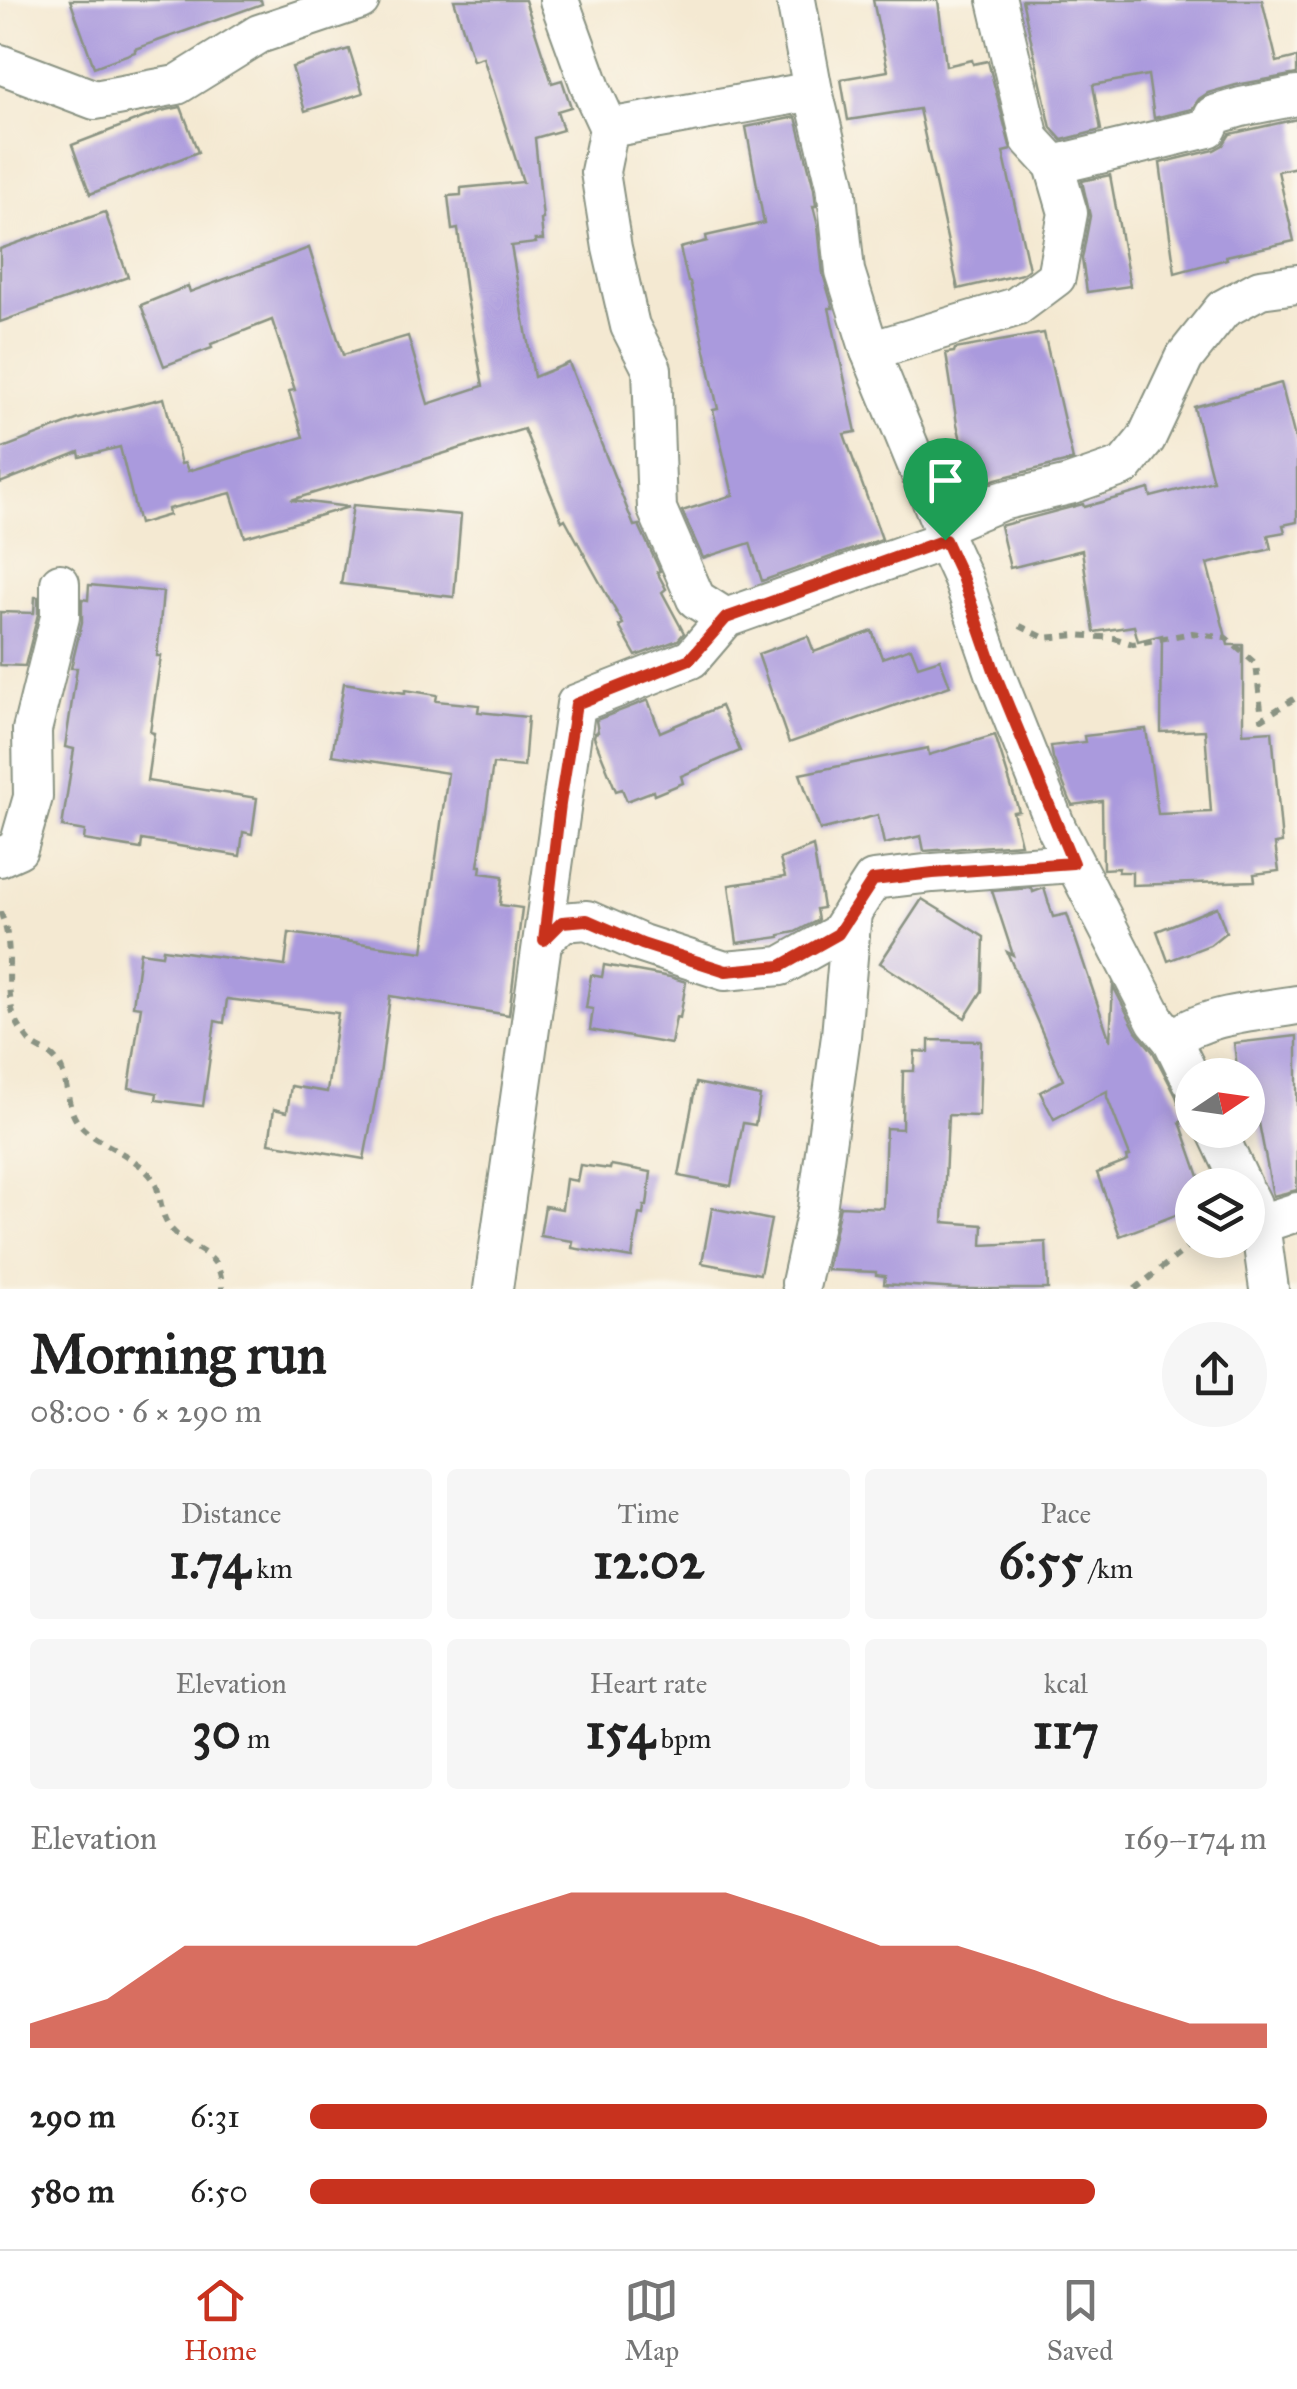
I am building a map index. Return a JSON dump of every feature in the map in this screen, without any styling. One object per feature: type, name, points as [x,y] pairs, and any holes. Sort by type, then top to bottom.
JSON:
[{"type":"street","points":[[0,64],[95,100],[177,84],[259,34],[360,0]]},
{"type":"street","points":[[558,0],[609,128],[600,172],[630,326],[652,369],[656,509],[696,598],[726,618]]},
{"type":"street","points":[[796,0],[836,185],[845,271],[870,351],[1073,863],[1156,1021],[1181,1058]]},
{"type":"street","points":[[870,351],[1016,308],[1056,277],[1068,212],[1054,165],[1030,139],[997,0]]},
{"type":"street","points":[[609,128],[813,91]]},
{"type":"street","points":[[1054,165],[1208,128],[1214,115],[1297,96]]},
{"type":"street","points":[[493,1289],[576,704],[690,659],[726,618],[944,533],[1001,501],[1124,466],[1146,439],[1184,358],[1224,309],[1260,289],[1297,284]]},
{"type":"street","points":[[0,858],[18,849],[34,797],[32,730],[60,617],[60,583]]},
{"type":"street","points":[[544,940],[562,922],[587,920],[642,944],[726,971],[781,966],[838,934],[873,880],[1073,863]]},
{"type":"street","points":[[801,1283],[816,1210],[841,1036],[852,912]]},
{"type":"street","points":[[1172,1040],[1182,1032],[1218,1019],[1297,1005]]},
{"type":"street","points":[[1265,1211],[1297,1212]]},
{"type":"street","points":[[1264,1258],[1270,1289]]},
{"type":"path","points":[[1013,619],[1022,628],[1045,638],[1076,635],[1133,644],[1192,632],[1226,638],[1256,664],[1262,719],[1297,697]]},
{"type":"path","points":[[0,912],[8,930],[12,1014],[33,1045],[49,1051],[60,1067],[70,1106],[80,1125],[124,1154],[153,1180],[169,1226],[215,1260],[222,1289]]},
{"type":"path","points":[[1135,1289],[1175,1257]]},
{"type":"building","points":[[70,0],[261,0],[262,4],[94,67]]},
{"type":"building","points":[[454,0],[525,0],[552,83],[562,80],[571,107],[557,111],[563,130],[535,138],[543,240],[511,246],[534,377],[569,363],[634,526],[639,525],[660,571],[657,572],[666,589],[662,592],[684,633],[678,640],[636,656],[619,626],[623,624],[565,519],[562,521],[524,429],[291,500],[349,507],[245,537],[231,493],[168,509],[169,515],[139,524],[120,447],[80,457],[79,452],[0,483],[0,449],[79,419],[164,398],[181,464],[185,463],[188,471],[303,437],[289,391],[295,390],[272,320],[164,366],[141,305],[188,286],[190,292],[309,248],[343,355],[408,336],[428,404],[483,386],[458,229],[452,230],[448,196],[461,195],[461,188],[523,182],[483,57],[473,60]]},
{"type":"building","points":[[873,0],[938,0],[946,66],[988,61],[1011,150],[1003,152],[1029,269],[1022,274],[958,289],[919,109],[848,120],[841,79],[888,71]]},
{"type":"building","points":[[1022,0],[1262,0],[1277,62],[1297,57],[1297,74],[1208,93],[1192,109],[1154,118],[1148,75],[1093,85],[1101,130],[1062,140],[1051,128]]},
{"type":"building","points":[[349,49],[363,93],[305,111],[292,67]]},
{"type":"building","points":[[181,107],[198,152],[90,194],[72,145]]},
{"type":"building","points":[[796,117],[814,189],[823,274],[856,432],[844,434],[882,539],[762,581],[750,543],[703,558],[682,511],[733,495],[713,410],[718,409],[680,248],[707,241],[706,236],[764,223],[746,127]]},
{"type":"building","points":[[1297,119],[1297,167],[1278,171],[1294,241],[1226,256],[1227,259],[1175,273],[1160,163],[1214,150],[1230,134]]},
{"type":"building","points":[[1110,175],[1130,286],[1087,292],[1082,259],[1090,216],[1082,181]]},
{"type":"building","points":[[105,212],[128,277],[0,322],[0,249]]},
{"type":"building","points":[[1044,333],[1073,460],[973,488],[957,424],[946,353]]},
{"type":"building","points":[[1281,383],[1297,446],[1297,522],[1283,525],[1285,532],[1268,535],[1271,549],[1207,564],[1228,645],[1243,645],[1243,733],[1272,731],[1282,843],[1275,844],[1279,871],[1254,874],[1255,881],[1132,885],[1132,872],[1103,869],[1102,801],[1072,805],[1051,746],[1085,742],[1084,736],[1146,729],[1158,814],[1211,812],[1205,730],[1161,732],[1162,635],[1138,641],[1134,626],[1094,632],[1082,550],[1010,568],[1000,526],[1149,489],[1151,497],[1213,481],[1194,407]]},
{"type":"building","points":[[353,505],[461,515],[454,597],[341,584]]},
{"type":"building","points":[[89,585],[163,592],[157,656],[161,656],[147,781],[257,798],[252,834],[243,832],[240,856],[142,840],[141,849],[84,840],[85,831],[62,827],[74,749],[65,747],[77,668],[71,668],[82,622],[82,599],[88,600]]},
{"type":"building","points":[[35,597],[38,614],[25,666],[0,665],[0,612],[34,613]]},
{"type":"building","points":[[872,631],[882,658],[911,648],[918,666],[940,659],[950,686],[789,743],[758,654],[808,636],[814,652]]},
{"type":"building","points":[[344,683],[437,695],[436,701],[479,705],[478,712],[528,717],[524,767],[493,764],[478,866],[480,873],[503,876],[500,905],[522,908],[509,1015],[390,996],[364,1159],[269,1143],[274,1109],[287,1112],[291,1086],[327,1092],[338,1013],[227,999],[224,1023],[215,1021],[203,1106],[156,1100],[157,1093],[129,1088],[141,1007],[133,1006],[140,952],[162,955],[163,949],[285,966],[289,933],[423,952],[448,773],[332,755]]},
{"type":"building","points":[[648,700],[660,732],[721,706],[740,751],[681,776],[683,783],[627,801],[622,789],[616,791],[594,737],[598,732],[596,720]]},
{"type":"building","points":[[995,735],[1019,811],[1013,812],[1021,844],[924,851],[921,836],[884,844],[878,815],[820,830],[800,774],[928,748],[929,755]]},
{"type":"building","points":[[813,846],[823,908],[816,909],[818,920],[780,937],[737,943],[729,885],[785,877],[780,859]]},
{"type":"building","points":[[1032,888],[1033,892],[1044,888],[1053,917],[1067,914],[1110,1041],[1113,986],[1136,1031],[1153,1052],[1175,1094],[1175,1148],[1189,1148],[1196,1168],[1175,1168],[1175,1215],[1120,1236],[1097,1173],[1128,1161],[1130,1156],[1107,1091],[1054,1119],[1040,1092],[1063,1080],[1007,952],[1013,955],[992,891]]},
{"type":"building","points":[[922,899],[984,937],[982,991],[965,1018],[880,963]]},
{"type":"building","points":[[1217,907],[1226,932],[1210,945],[1168,961],[1157,931]]},
{"type":"building","points":[[604,965],[686,982],[671,1044],[590,1030],[593,1009],[586,1008],[591,975],[602,977]]},
{"type":"building","points":[[1297,1036],[1297,1190],[1273,1196],[1264,1148],[1265,1058],[1236,1058],[1234,1043]]},
{"type":"building","points":[[929,1040],[981,1041],[979,1116],[948,1115],[943,1222],[983,1225],[982,1245],[1046,1242],[1048,1289],[884,1284],[885,1276],[876,1272],[827,1270],[840,1206],[883,1208],[886,1128],[902,1129],[903,1071],[914,1071],[915,1051],[929,1052]]},
{"type":"building","points":[[696,1083],[760,1096],[755,1125],[743,1123],[731,1186],[679,1176]]},
{"type":"building","points":[[580,1165],[610,1169],[611,1165],[651,1172],[647,1206],[643,1215],[639,1214],[632,1258],[572,1248],[573,1241],[540,1236],[545,1206],[562,1209],[566,1179],[577,1181]]},
{"type":"building","points":[[712,1208],[771,1220],[760,1274],[702,1263]]},
{"type":"route","points":[[945,540],[1073,863],[873,880],[838,934],[781,966],[726,971],[642,944],[587,920],[562,922],[544,940],[576,704],[690,659],[726,618],[945,540]]}]
